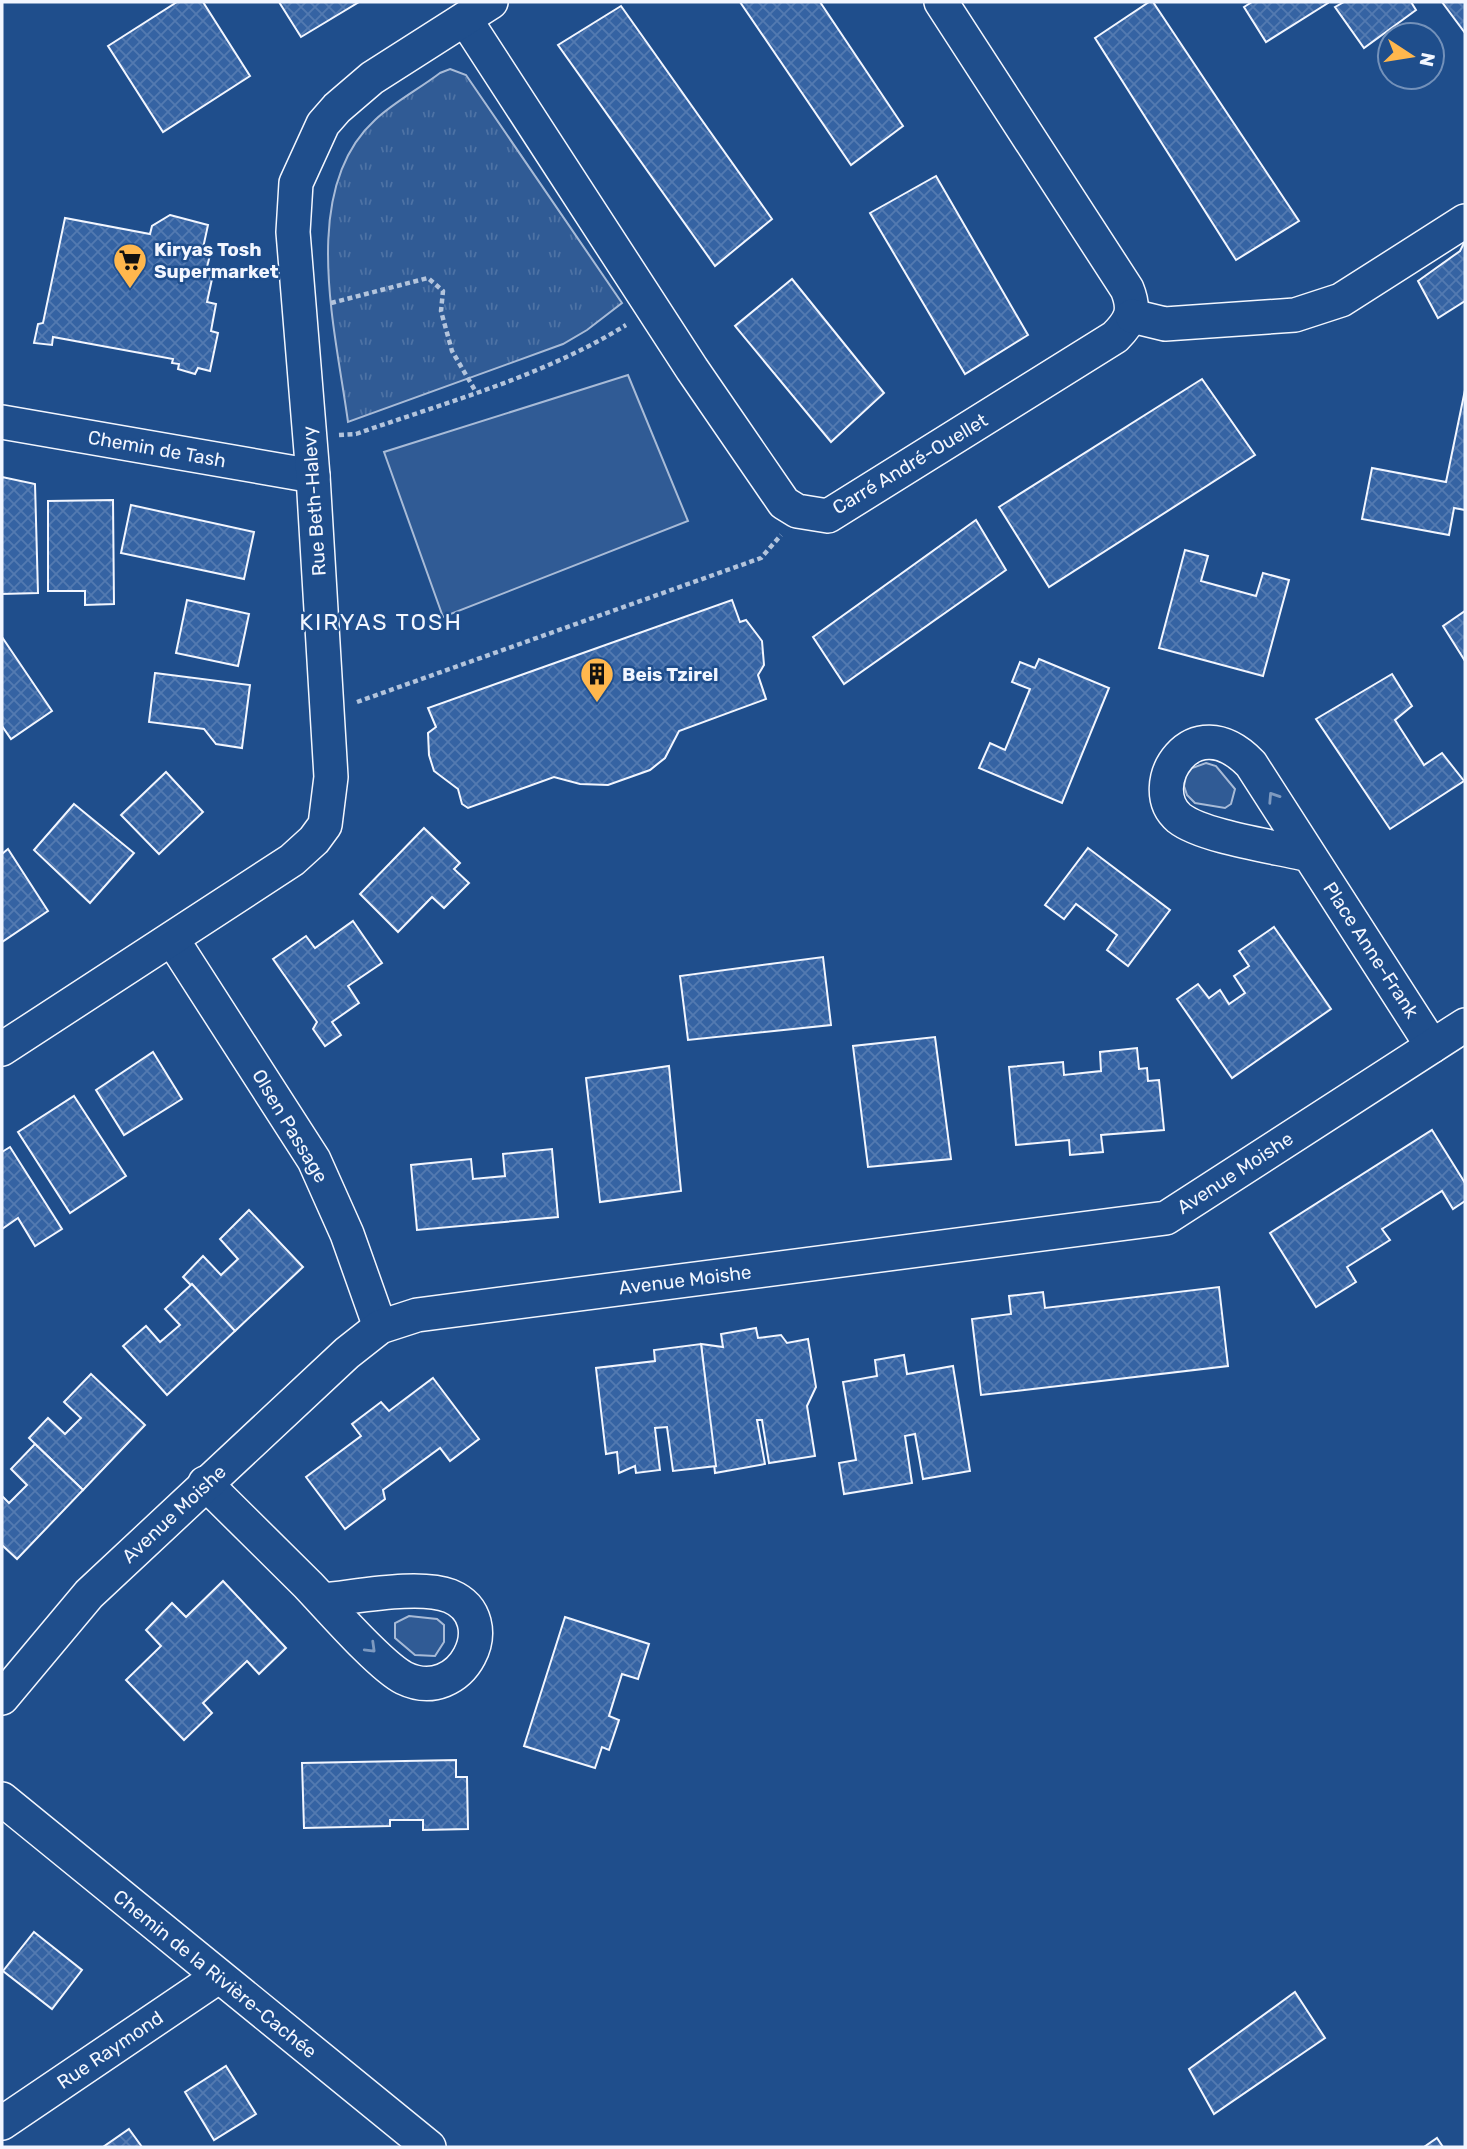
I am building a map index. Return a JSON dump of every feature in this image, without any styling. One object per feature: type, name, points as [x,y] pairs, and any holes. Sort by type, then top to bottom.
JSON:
[{"type":"street","points":[[941,2],[1128,289],[1133,306],[1132,316],[1165,324],[1295,315],[1341,300],[1465,220]]},
{"type":"street","name":"Carré André-Ouellet","points":[[478,10],[692,369],[784,503],[797,511],[828,516],[842,509],[1115,337],[1132,316]]},
{"type":"street","name":"Rue Beth-Halevy","points":[[2,1049],[292,860],[314,840],[325,825],[331,777],[313,476],[293,232],[296,183],[323,124],[337,108],[372,78],[478,10]]},
{"type":"street","name":"Chemin de Tash","points":[[2,422],[313,476]]},
{"type":"street","name":"Place Anne-Frank","points":[[1310,855],[1432,1046]]},
{"type":"street","name":"Olsen Passage","points":[[172,939],[314,1160],[347,1234],[380,1326]]},
{"type":"street","name":"Avenue Moishe","points":[[2,1698],[89,1594],[205,1483],[380,1326],[427,1313],[1166,1218],[1465,1025]]},
{"type":"street","points":[[205,1483],[322,1600]]},
{"type":"street","name":"Chemin de la Rivière-Cachée","points":[[2,1799],[429,2147]]},
{"type":"street","name":"Rue Raymond","points":[[2,2123],[218,1977]]},
{"type":"path","points":[[338,302],[396,288],[416,279],[428,278],[436,283],[443,291],[442,311],[452,351],[476,392]]},
{"type":"path","points":[[340,434],[356,434],[554,364],[604,341],[629,323]]},
{"type":"path","points":[[359,702],[761,558],[786,528]]},
{"type":"shaded area","points":[[628,375],[688,521],[443,617],[384,452]]},
{"type":"shaded area","points":[[1206,763],[1216,766],[1235,789],[1231,804],[1225,808],[1195,803],[1187,795],[1184,786],[1186,776],[1192,768]]},
{"type":"shaded area","points":[[409,1616],[437,1619],[444,1625],[444,1642],[435,1656],[415,1655],[395,1638],[395,1623]]},
{"type":"green space","points":[[450,69],[466,75],[622,303],[587,330],[563,344],[348,422],[336,347],[328,264],[329,223],[337,184],[351,149],[375,120],[440,73]]},
{"type":"building","points":[[177,2],[203,2],[250,76],[163,132],[108,46]]},
{"type":"building","points":[[279,2],[359,2],[301,37]]},
{"type":"building","points":[[740,2],[820,2],[903,126],[851,165]]},
{"type":"building","points":[[1149,2],[1153,2],[1299,221],[1236,260],[1095,38]]},
{"type":"building","points":[[1252,2],[1328,3],[1266,42],[1244,7]]},
{"type":"building","points":[[1344,2],[1411,2],[1416,10],[1401,21],[1376,21],[1376,39],[1364,48],[1335,7]]},
{"type":"building","points":[[1442,2],[1465,2],[1465,33]]},
{"type":"building","points":[[621,6],[772,219],[715,266],[558,45]]},
{"type":"building","points":[[936,176],[1028,335],[965,374],[870,213]]},
{"type":"building","name":"Kiryas Tosh Supermarket","points":[[170,215],[208,225],[203,248],[211,251],[205,275],[212,279],[207,302],[216,304],[211,331],[218,333],[210,371],[198,368],[195,374],[178,369],[179,364],[172,363],[173,359],[53,337],[52,345],[34,343],[38,324],[43,323],[65,218],[150,234],[152,226]]},
{"type":"building","points":[[1465,241],[1465,301],[1438,318],[1418,281],[1460,251]]},
{"type":"building","points":[[792,279],[884,393],[831,442],[735,326]]},
{"type":"building","points":[[1202,379],[1255,455],[1049,587],[999,507]]},
{"type":"building","points":[[1465,390],[1465,510],[1454,508],[1449,535],[1362,519],[1372,468],[1446,482]]},
{"type":"building","points":[[2,477],[35,484],[38,593],[2,594]]},
{"type":"building","points":[[113,500],[114,604],[85,605],[85,591],[48,591],[48,501]]},
{"type":"building","points":[[131,505],[254,532],[244,579],[121,553]]},
{"type":"building","points":[[976,520],[1006,570],[844,684],[813,637]]},
{"type":"building","points":[[1185,550],[1208,556],[1201,581],[1256,596],[1263,573],[1289,580],[1263,676],[1159,648]]},
{"type":"building","points":[[187,600],[249,614],[238,666],[176,653]]},
{"type":"building","name":"Beis Tzirel","points":[[732,600],[740,622],[746,620],[762,641],[764,665],[758,675],[766,699],[679,731],[665,758],[650,770],[608,785],[580,784],[554,777],[468,808],[462,804],[458,789],[434,771],[429,755],[428,733],[436,727],[428,708]]},
{"type":"building","points":[[1465,611],[1465,661],[1443,626]]},
{"type":"building","points":[[2,637],[52,711],[11,739],[2,726]]},
{"type":"building","points":[[1039,659],[1109,688],[1062,803],[979,768],[990,743],[1005,750],[1030,689],[1012,682],[1020,662],[1035,668]]},
{"type":"building","points":[[155,673],[250,685],[242,748],[216,744],[204,729],[149,722]]},
{"type":"building","points":[[1392,674],[1412,706],[1395,720],[1424,765],[1442,753],[1464,781],[1390,829],[1316,719]]},
{"type":"building","points":[[166,772],[203,812],[159,854],[121,815]]},
{"type":"building","points":[[74,804],[134,853],[90,903],[34,850]]},
{"type":"building","points":[[424,828],[460,863],[454,869],[469,883],[444,908],[432,897],[398,932],[360,894]]},
{"type":"building","points":[[1088,848],[1170,910],[1128,966],[1107,950],[1117,935],[1076,904],[1064,919],[1045,905]]},
{"type":"building","points":[[8,849],[48,911],[2,942],[2,854]]},
{"type":"building","points":[[353,921],[382,963],[348,986],[359,1003],[332,1022],[341,1035],[325,1046],[313,1029],[317,1022],[273,959],[306,936],[315,948]]},
{"type":"building","points":[[1274,927],[1331,1009],[1232,1078],[1177,999],[1198,984],[1209,998],[1220,990],[1229,1004],[1245,993],[1234,976],[1249,966],[1239,951]]},
{"type":"building","points":[[823,957],[831,1025],[688,1040],[680,976]]},
{"type":"building","points":[[935,1037],[951,1159],[868,1167],[853,1046]]},
{"type":"building","points":[[1137,1048],[1139,1069],[1147,1068],[1148,1081],[1159,1080],[1164,1130],[1101,1135],[1103,1152],[1070,1155],[1069,1140],[1016,1145],[1009,1067],[1063,1062],[1064,1075],[1101,1071],[1100,1052]]},
{"type":"building","points":[[153,1052],[182,1099],[124,1135],[96,1090]]},
{"type":"building","points":[[669,1066],[681,1191],[600,1202],[586,1078]]},
{"type":"building","points":[[74,1096],[126,1176],[70,1213],[18,1132]]},
{"type":"building","points":[[1432,1130],[1465,1183],[1465,1201],[1453,1209],[1442,1191],[1382,1229],[1390,1240],[1347,1267],[1356,1282],[1316,1307],[1270,1233]]},
{"type":"building","points":[[10,1147],[62,1229],[35,1246],[18,1218],[2,1229],[2,1152]]},
{"type":"building","points":[[552,1149],[558,1217],[417,1230],[411,1165],[471,1159],[473,1179],[505,1176],[503,1154]]},
{"type":"building","points":[[249,1210],[303,1267],[235,1331],[183,1277],[203,1256],[221,1275],[238,1259],[220,1239]]},
{"type":"building","points":[[192,1284],[235,1331],[167,1395],[123,1346],[146,1326],[160,1342],[180,1325],[165,1309]]},
{"type":"building","points":[[1219,1287],[1228,1366],[981,1395],[972,1319],[1011,1314],[1009,1296],[1043,1292],[1045,1308]]},
{"type":"building","points":[[756,1328],[758,1338],[781,1335],[787,1343],[808,1339],[816,1387],[807,1406],[815,1456],[769,1463],[762,1420],[757,1420],[765,1464],[715,1473],[701,1344],[723,1347],[721,1334]]},
{"type":"building","points":[[701,1344],[716,1466],[673,1471],[667,1427],[655,1428],[660,1470],[636,1473],[635,1466],[619,1473],[617,1452],[606,1454],[596,1368],[655,1361],[654,1350]]},
{"type":"building","points":[[904,1355],[907,1374],[953,1366],[970,1471],[923,1479],[915,1434],[905,1436],[912,1483],[844,1494],[839,1463],[856,1460],[843,1382],[877,1376],[875,1360]]},
{"type":"building","points":[[91,1374],[145,1425],[83,1490],[29,1438],[48,1418],[65,1434],[81,1418],[64,1402]]},
{"type":"building","points":[[433,1378],[479,1439],[450,1461],[440,1448],[383,1490],[385,1499],[345,1529],[306,1477],[361,1436],[352,1424],[381,1402],[389,1411]]},
{"type":"building","points":[[35,1444],[83,1490],[17,1559],[2,1545],[2,1496],[9,1503],[27,1485],[11,1469]]},
{"type":"building","points":[[223,1581],[286,1648],[259,1674],[247,1661],[203,1703],[212,1713],[184,1740],[126,1680],[161,1646],[146,1630],[172,1603],[186,1617]]},
{"type":"building","points":[[565,1617],[649,1644],[638,1679],[622,1674],[609,1716],[619,1720],[609,1750],[602,1747],[595,1768],[524,1746]]},
{"type":"building","points":[[456,1760],[456,1777],[467,1777],[468,1829],[423,1830],[423,1820],[390,1820],[390,1826],[304,1828],[302,1763]]},
{"type":"building","points":[[34,1932],[82,1970],[52,2009],[3,1971]]},
{"type":"building","points":[[1295,1992],[1325,2038],[1214,2114],[1189,2069]]},
{"type":"building","points":[[226,2066],[256,2114],[214,2140],[185,2092]]},
{"type":"building","points":[[129,2129],[142,2147],[103,2147]]},
{"type":"building","points":[[1437,2138],[1443,2147],[1424,2147]]},
{"type":"place","name":"Kiryas Tosh Supermarket","points":[[130,290]]},
{"type":"place","name":"Beis Tzirel","points":[[597,704]]},
{"type":"district","name":"KIRYAS TOSH","points":[[381,622]]}]
